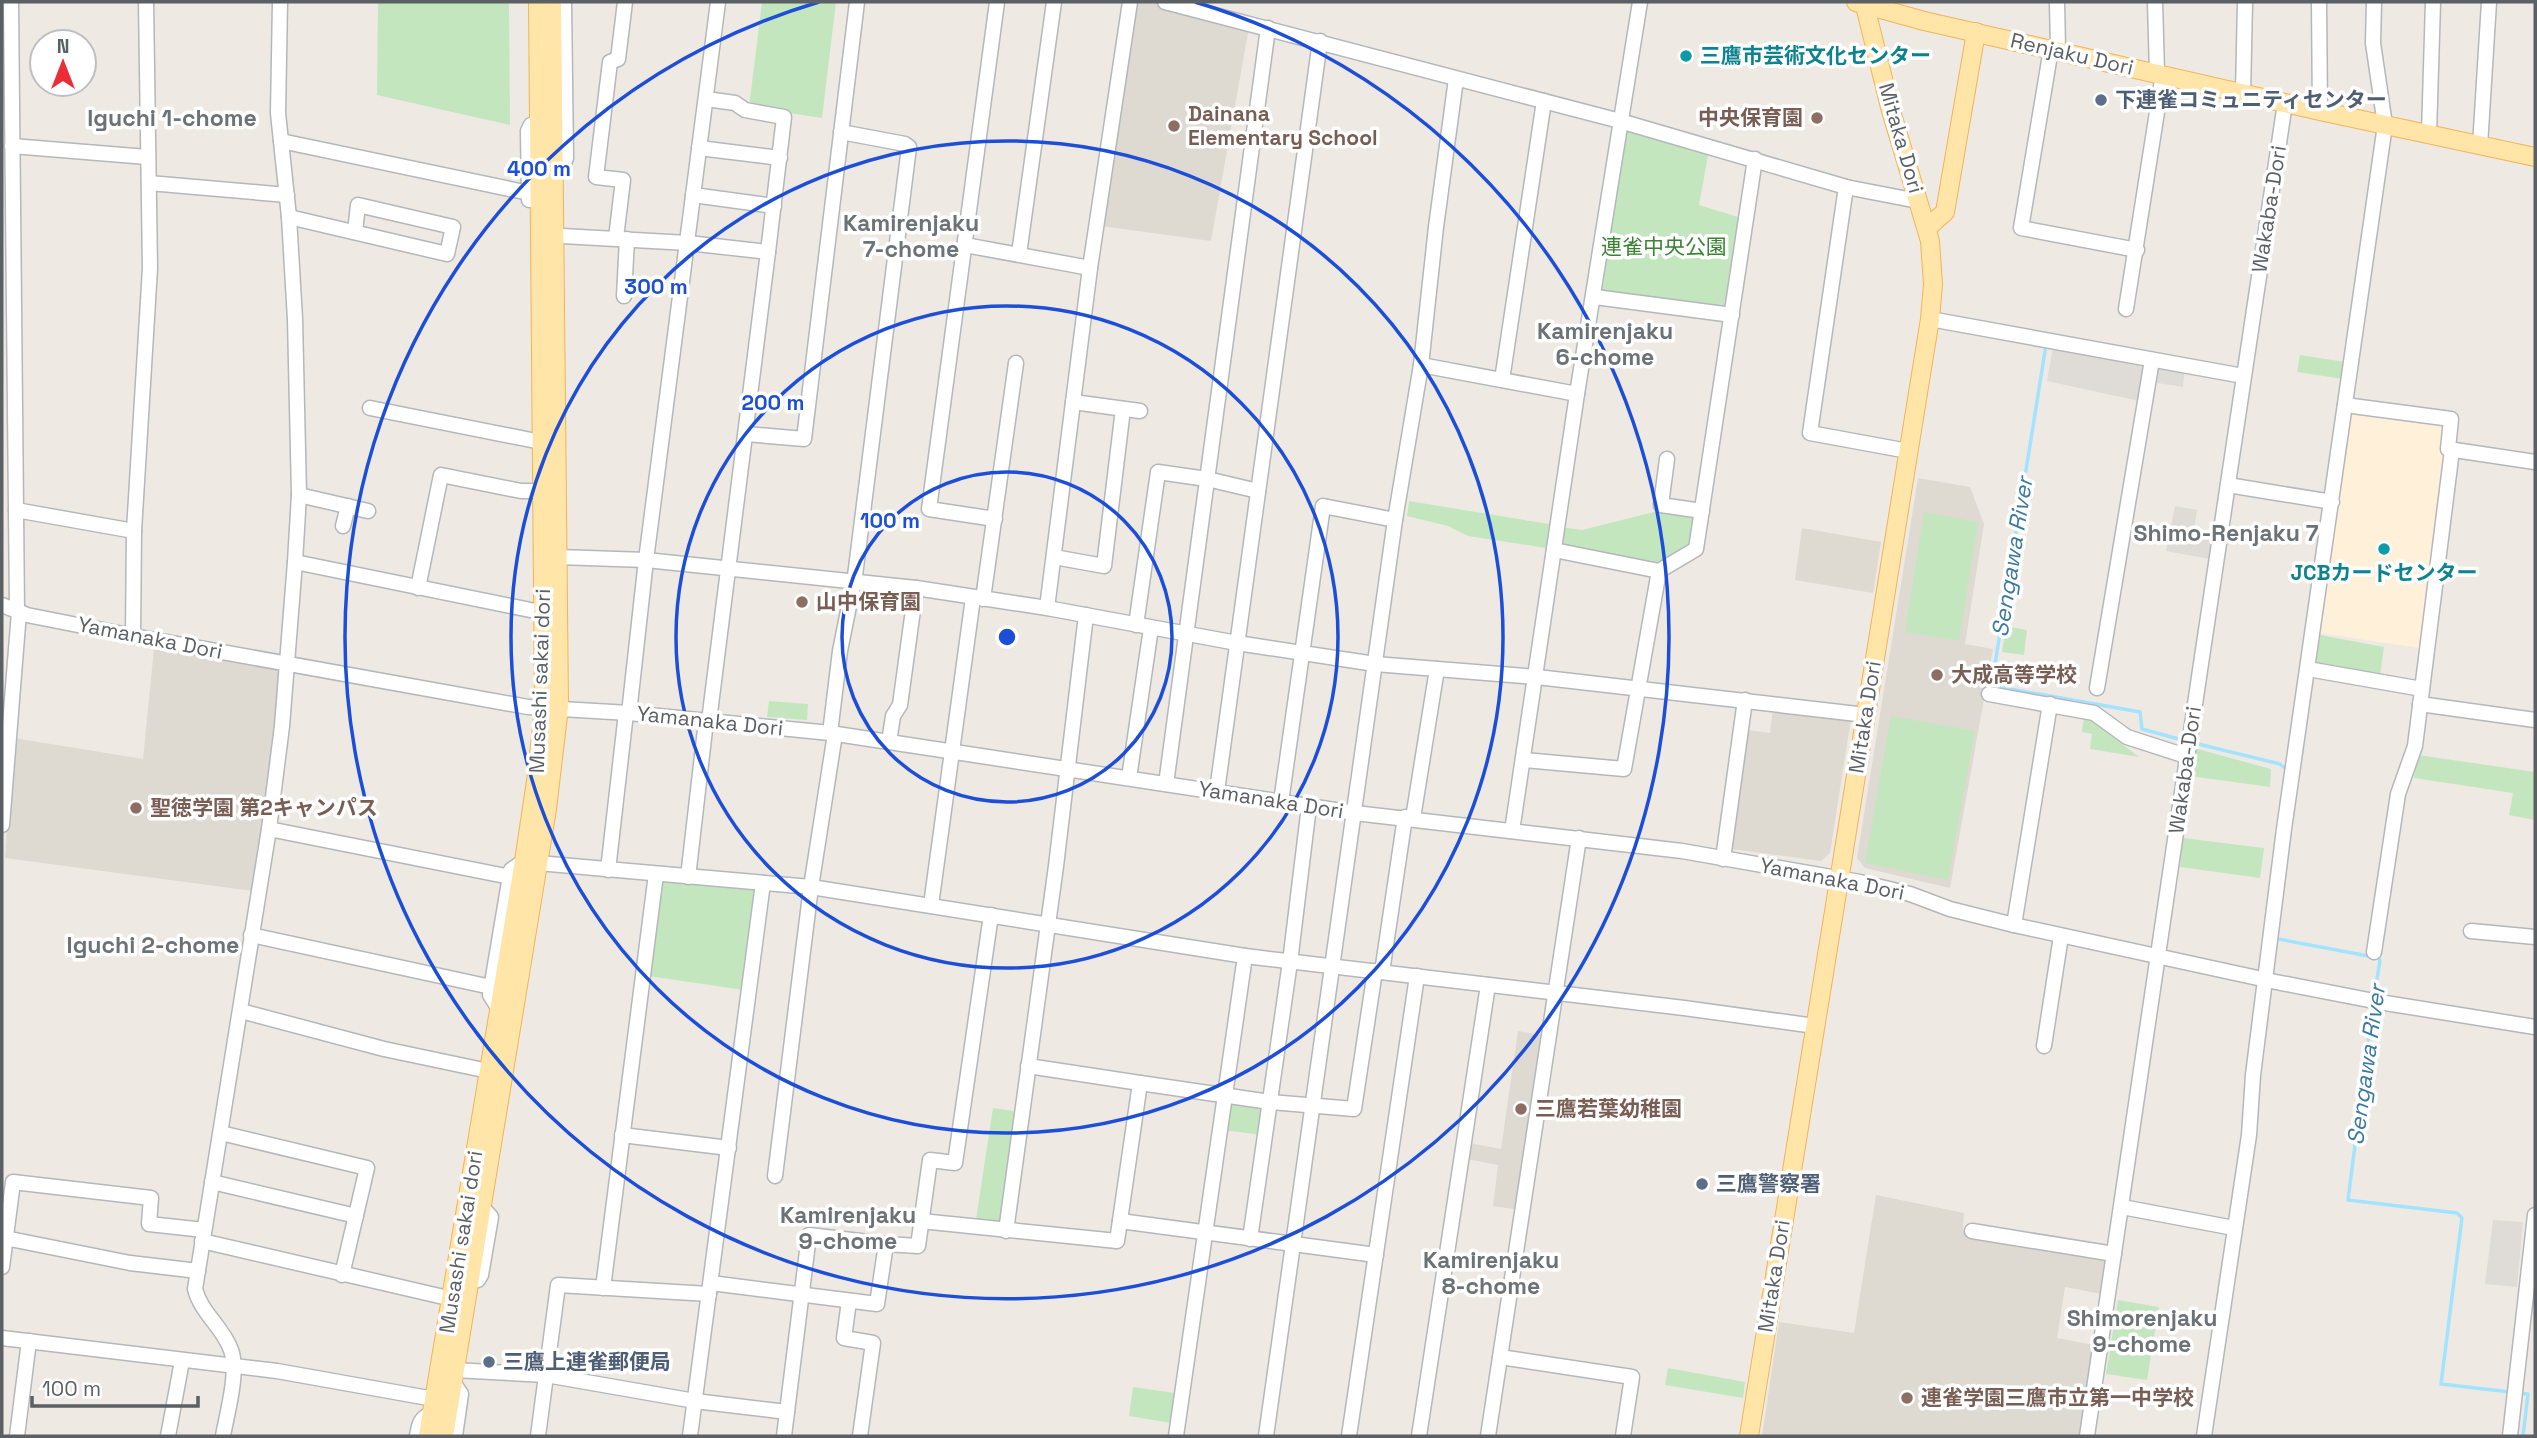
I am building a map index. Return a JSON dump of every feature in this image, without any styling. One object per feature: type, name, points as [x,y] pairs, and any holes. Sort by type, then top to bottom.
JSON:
[{"type":"main road","name":"Musashi sakai dori","points":[[538,2],[541,210],[548,235]]},
{"type":"main road","name":"Musashi sakai dori","points":[[428,1436],[458,1301],[469,1282],[496,1119],[499,1009],[551,784],[551,708],[558,557],[550,444],[548,235],[554,169],[552,2]]},
{"type":"main road","name":"Renjaku Dori","points":[[1861,3],[2243,94],[2535,158]]},
{"type":"main road","name":"Mitaka Dori","points":[[1749,1436],[1930,319],[1933,284],[1927,228],[1861,3]]},
{"type":"main road","points":[[1927,228],[1945,212],[1976,32]]},
{"type":"main road","name":"Musashi sakai dori","points":[[550,444],[544,491],[545,613],[551,708]]},
{"type":"main road","name":"Musashi sakai dori","points":[[444,1436],[454,1376],[458,1301],[476,1148],[496,1072],[531,862]]},
{"type":"main road","points":[[476,1148],[486,1133],[490,1115],[494,1114],[496,1119]]},
{"type":"street","points":[[2,825],[18,612],[8,254],[12,146],[11,2]]},
{"type":"street","points":[[133,636],[134,531],[150,268],[146,2]]},
{"type":"street","points":[[223,1436],[234,1366],[231,1348],[198,1301],[195,1289],[269,829],[288,664],[299,495],[295,319],[289,217],[278,113],[279,2]]},
{"type":"street","points":[[554,169],[564,163],[566,158],[564,2]]},
{"type":"street","points":[[624,296],[623,180],[596,177],[610,62],[618,59],[625,2]]},
{"type":"street","points":[[608,870],[718,2]]},
{"type":"street","points":[[746,434],[804,439],[857,2]]},
{"type":"street","points":[[995,519],[929,509],[997,2]]},
{"type":"street","points":[[1019,254],[1054,2]]},
{"type":"street","points":[[1047,608],[1090,268],[1130,2]]},
{"type":"street","points":[[1165,2],[1620,121],[1846,187],[1918,201]]},
{"type":"street","points":[[1224,17],[1226,2]]},
{"type":"street","points":[[1512,831],[1577,394],[1595,297],[1640,2]]},
{"type":"street","points":[[2057,2],[2054,49],[2021,228],[2137,250]]},
{"type":"street","points":[[2126,309],[2137,250],[2160,74],[2155,2]]},
{"type":"street","points":[[2243,94],[2245,2]]},
{"type":"street","points":[[2319,2],[2320,111]]},
{"type":"street","points":[[2204,1436],[2249,1135],[2253,1075],[2270,937],[2385,125],[2373,43],[2374,2]]},
{"type":"street","points":[[2429,134],[2433,2]]},
{"type":"street","points":[[2480,146],[2489,2]]},
{"type":"street","points":[[1166,784],[1268,28]]},
{"type":"street","points":[[1217,791],[1320,41]]},
{"type":"street","points":[[1266,1436],[1395,520],[1421,365],[1456,79]]},
{"type":"street","points":[[688,877],[775,206],[784,117],[746,110],[735,103],[706,99]]},
{"type":"street","points":[[1502,380],[1544,101]]},
{"type":"street","name":"Wakaba-Dori","points":[[2087,1436],[2159,957],[2187,746],[2285,103]]},
{"type":"street","points":[[540,122],[531,125],[528,131],[529,193],[531,203],[541,210]]},
{"type":"street","points":[[775,1176],[832,734],[840,650],[855,576],[909,147],[841,132]]},
{"type":"street","points":[[281,141],[529,193]]},
{"type":"street","points":[[12,146],[148,158]]},
{"type":"street","points":[[699,148],[780,158]]},
{"type":"street","points":[[1555,550],[1659,570],[1696,549],[1755,159]]},
{"type":"street","points":[[149,183],[287,195]]},
{"type":"street","points":[[1846,187],[1810,433],[1908,451]]},
{"type":"street","points":[[693,195],[775,206]]},
{"type":"street","points":[[289,217],[447,254],[453,227],[358,205],[355,232]]},
{"type":"street","points":[[548,235],[622,238],[768,251]]},
{"type":"street","points":[[965,245],[1090,268]]},
{"type":"street","points":[[1595,297],[1732,315]]},
{"type":"street","points":[[1930,319],[2244,376]]},
{"type":"street","points":[[2097,688],[2151,360]]},
{"type":"street","points":[[931,905],[952,751],[978,599],[995,519],[1016,363]]},
{"type":"street","points":[[1421,365],[1577,394]]},
{"type":"street","points":[[1073,402],[1140,411]]},
{"type":"street","points":[[2345,405],[2451,419],[2448,449],[2535,462]]},
{"type":"street","points":[[370,408],[550,444]]},
{"type":"street","points":[[1054,557],[1104,566],[1123,409]]},
{"type":"street","points":[[2374,952],[2398,794],[2415,746],[2452,450]]},
{"type":"street","points":[[1667,459],[1661,505],[1702,511]]},
{"type":"street","points":[[1129,778],[1158,472],[1207,479],[1258,491]]},
{"type":"street","points":[[418,588],[441,475],[521,491],[544,491]]},
{"type":"street","points":[[2228,485],[2332,502]]},
{"type":"street","points":[[299,495],[368,511]]},
{"type":"street","points":[[344,526],[348,506]]},
{"type":"street","points":[[1281,802],[1323,506],[1395,520]]},
{"type":"street","points":[[16,510],[134,531]]},
{"type":"street","points":[[558,557],[646,560],[852,581],[1047,608],[1186,635],[1375,664],[1536,677],[1866,715]]},
{"type":"street","points":[[295,562],[545,613]]},
{"type":"street","points":[[1524,760],[1624,769],[1659,570]]},
{"type":"street","points":[[890,742],[893,716],[900,705],[916,589]]},
{"type":"street","name":"Yamanaka Dori","points":[[2,605],[18,612],[133,636],[551,708],[832,734],[1355,813],[1409,817],[1682,851],[1839,877],[1910,894],[1950,909],[2061,936],[2374,1001],[2535,1027]]},
{"type":"street","points":[[1006,1231],[1086,615]]},
{"type":"street","points":[[1028,1066],[1270,1102],[1354,1109],[1437,669]]},
{"type":"street","points":[[2308,669],[2422,689]]},
{"type":"street","points":[[1989,694],[2094,713],[2127,737],[2187,746]]},
{"type":"street","points":[[1723,859],[1745,700]]},
{"type":"street","points":[[2014,925],[2050,704]]},
{"type":"street","points":[[2420,704],[2535,720]]},
{"type":"street","points":[[1250,1239],[1290,962],[1309,806]]},
{"type":"street","points":[[269,829],[510,877]]},
{"type":"street","points":[[1488,1436],[1579,838]]},
{"type":"street","points":[[499,1009],[491,995],[491,986],[510,877],[514,866],[531,862],[811,887],[1245,956],[1815,1026]]},
{"type":"street","points":[[603,1288],[656,874]]},
{"type":"street","points":[[690,1436],[763,883]]},
{"type":"street","points":[[784,1436],[809,1235],[918,1246],[930,1160],[955,1163],[991,915]]},
{"type":"street","points":[[2471,931],[2535,937]]},
{"type":"street","points":[[251,935],[491,986]]},
{"type":"street","points":[[2044,1046],[2061,936]]},
{"type":"street","points":[[1176,1436],[1245,956]]},
{"type":"street","points":[[1349,1436],[1417,976]]},
{"type":"street","points":[[1419,1436],[1488,985]]},
{"type":"street","points":[[241,1012],[384,1049],[496,1072]]},
{"type":"street","points":[[921,1222],[1117,1241],[1140,1083]]},
{"type":"street","points":[[220,1133],[367,1168],[342,1275]]},
{"type":"street","points":[[622,1135],[729,1148]]},
{"type":"street","points":[[2,1267],[13,1182],[151,1198],[149,1224],[203,1236],[342,1275],[458,1301]]},
{"type":"street","points":[[212,1182],[356,1216]]},
{"type":"street","points":[[2122,1207],[2234,1228]]},
{"type":"street","points":[[2510,1436],[2535,1215]]},
{"type":"street","points":[[1121,1222],[1376,1255]]},
{"type":"street","points":[[1972,1231],[2114,1254]]},
{"type":"street","points":[[5,1238],[130,1263],[198,1271]]},
{"type":"street","points":[[538,1436],[558,1285],[710,1289],[802,1295],[877,1304],[886,1244]]},
{"type":"street","points":[[849,1301],[844,1338],[873,1343],[860,1436]]},
{"type":"street","points":[[2,1338],[277,1371],[433,1406]]},
{"type":"street","points":[[17,1436],[29,1341]]},
{"type":"street","points":[[1500,1357],[1632,1377],[1623,1436]]},
{"type":"street","points":[[169,1436],[182,1360]]},
{"type":"street","points":[[455,1436],[461,1394],[454,1376],[546,1375],[695,1401],[787,1412]]},
{"type":"street","points":[[417,1436],[419,1422],[433,1406]]},
{"type":"shaded area","name":"Dainana Elementary School","points":[[1136,2],[1158,2],[1249,27],[1211,241],[1101,226]]},
{"type":"shaded area","points":[[2053,347],[2185,368],[2183,387],[2144,381],[2139,401],[2047,381]]},
{"type":"shaded area","points":[[2352,408],[2445,422],[2441,453],[2448,455],[2420,648],[2319,633]]},
{"type":"shaded area","name":"大成高等学校","points":[[1918,478],[1970,487],[1984,524],[1965,644],[1993,649],[1950,888],[1865,868],[1857,858]]},
{"type":"shaded area","points":[[2175,506],[2197,510],[2194,530],[2215,535],[2210,559],[2166,551]]},
{"type":"shaded area","points":[[1802,528],[1881,542],[1873,593],[1795,580]]},
{"type":"shaded area","name":"聖徳学園 第2キャンパス","points":[[154,648],[281,671],[253,891],[5,858],[14,738],[143,759]]},
{"type":"shaded area","points":[[1773,709],[1851,719],[1830,853],[1821,861],[1731,849],[1748,730],[1770,733]]},
{"type":"shaded area","name":"三鷹若葉幼稚園","points":[[1518,1031],[1546,1036],[1520,1210],[1493,1206],[1498,1165],[1467,1159],[1469,1143],[1501,1149]]},
{"type":"shaded area","points":[[1876,1195],[1964,1213],[1963,1232],[2015,1238],[2106,1255],[2101,1294],[2065,1287],[2057,1338],[2094,1345],[2079,1436],[1762,1436],[1779,1322],[1854,1333]]},
{"type":"shaded area","points":[[2493,1220],[2523,1222],[2517,1287],[2485,1284]]},
{"type":"green space","points":[[378,2],[509,2],[510,125],[377,95]]},
{"type":"green space","points":[[762,2],[836,2],[822,118],[749,107]]},
{"type":"green space","name":"連雀中央公園","points":[[1625,129],[1709,150],[1699,205],[1738,217],[1726,310],[1602,294]]},
{"type":"green space","points":[[2300,355],[2345,362],[2343,379],[2297,372]]},
{"type":"green space","points":[[1409,501],[1549,524],[1546,548],[1468,536],[1448,526],[1407,516]]},
{"type":"green space","points":[[1662,510],[1697,514],[1691,545],[1661,567],[1559,548],[1562,527],[1582,530]]},
{"type":"green space","points":[[1924,512],[1978,522],[1959,641],[1905,632]]},
{"type":"green space","points":[[2006,626],[2027,630],[2024,655],[2002,652]]},
{"type":"green space","points":[[2320,635],[2384,647],[2380,676],[2316,665]]},
{"type":"green space","points":[[769,701],[808,704],[807,720],[767,717]]},
{"type":"green space","points":[[2084,715],[2139,757],[2090,749],[2092,734],[2082,732]]},
{"type":"green space","points":[[1891,716],[1975,731],[1948,880],[1865,863]]},
{"type":"green space","points":[[2194,748],[2271,769],[2270,787],[2190,776]]},
{"type":"green space","points":[[2418,755],[2535,772],[2535,820],[2509,815],[2513,793],[2414,778]]},
{"type":"green space","points":[[2183,838],[2264,848],[2260,878],[2180,867]]},
{"type":"green space","points":[[659,881],[756,890],[744,990],[648,976]]},
{"type":"green space","points":[[1227,1100],[1265,1106],[1261,1135],[1223,1130]]},
{"type":"green space","points":[[993,1108],[1022,1112],[1006,1231],[975,1226]]},
{"type":"green space","points":[[2118,1300],[2159,1307],[2147,1380],[2106,1374]]},
{"type":"green space","points":[[1668,1368],[1745,1382],[1743,1398],[1665,1385]]},
{"type":"green space","points":[[1133,1387],[1175,1393],[1171,1423],[1129,1416]]},
{"type":"waterway","name":"Sengawa River","points":[[2046,345],[1993,686],[2140,712],[2142,729],[2186,741]]},
{"type":"waterway","name":"Sengawa River","points":[[2194,743],[2280,764],[2286,769]]},
{"type":"waterway","name":"Sengawa River","points":[[2273,938],[2379,958],[2374,996]]},
{"type":"waterway","name":"Sengawa River","points":[[2373,1004],[2348,1200],[2457,1213],[2462,1218],[2441,1384],[2510,1392]]},
{"type":"waterway","name":"Sengawa River","points":[[2518,1393],[2528,1394],[2523,1436]]},
{"type":"place","name":"三鷹市芸術文化センター","points":[[1686,56]]},
{"type":"place","name":"下連雀コミュニティセンター","points":[[2101,100]]},
{"type":"place","name":"中央保育園","points":[[1817,118]]},
{"type":"place","name":"Dainana Elementary School","points":[[1174,126]]},
{"type":"place","name":"JCBカードセンター","points":[[2384,549]]},
{"type":"place","name":"山中保育園","points":[[802,602]]},
{"type":"place","name":"大成高等学校","points":[[1937,675]]},
{"type":"place","name":"聖徳学園 第2キャンパス","points":[[136,808]]},
{"type":"place","name":"三鷹若葉幼稚園","points":[[1521,1109]]},
{"type":"place","name":"三鷹警察署","points":[[1702,1184]]},
{"type":"place","name":"三鷹上連雀郵便局","points":[[489,1362]]},
{"type":"place","name":"連雀学園三鷹市立第一中学校","points":[[1907,1398]]},
{"type":"district","name":"Iguchi 1-chome","points":[[172,118]]},
{"type":"district","name":"Kamirenjaku 7-chome","points":[[911,236]]},
{"type":"district","name":"Kamirenjaku 6-chome","points":[[1605,344]]},
{"type":"district","name":"Shimo-Renjaku 7","points":[[2226,533]]},
{"type":"district","name":"Iguchi 2-chome","points":[[153,945]]},
{"type":"district","name":"Kamirenjaku 9-chome","points":[[848,1228]]},
{"type":"district","name":"Kamirenjaku 8-chome","points":[[1491,1273]]},
{"type":"district","name":"Shimorenjaku 9-chome","points":[[2142,1331]]}]
